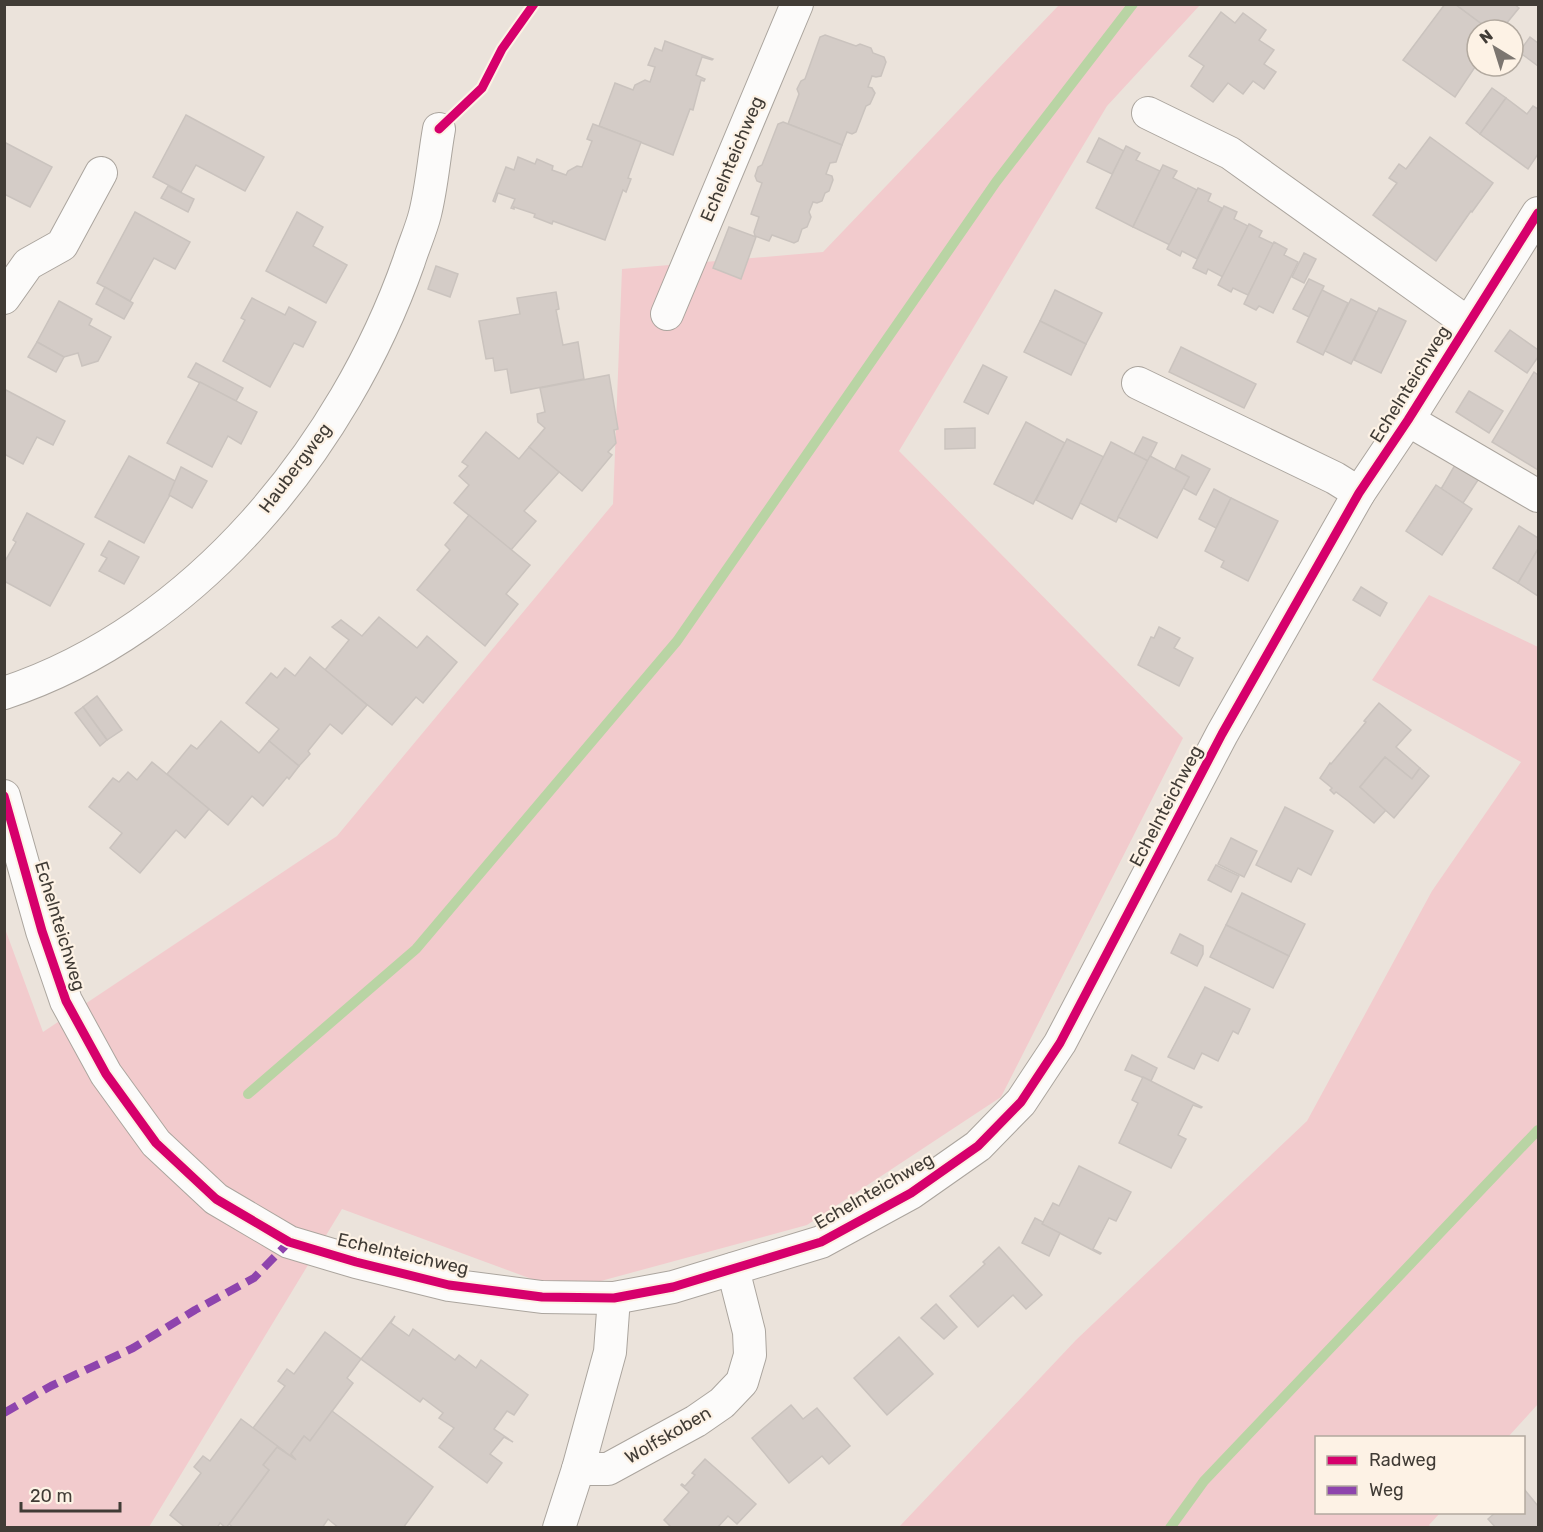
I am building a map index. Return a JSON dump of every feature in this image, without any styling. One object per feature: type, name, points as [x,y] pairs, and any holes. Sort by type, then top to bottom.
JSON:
[{"type":"street","name":"Echelnteichweg","points":[[667,314],[797,4]]},
{"type":"street","name":"Echelnteichweg","points":[[1148,113],[1230,153],[1468,323]]},
{"type":"street","name":"Haubergweg","points":[[4,693],[38,682],[92,655],[137,626],[182,593],[227,551],[281,492],[320,439],[368,357],[395,300],[425,213],[439,129]]},
{"type":"street","points":[[4,298],[28,264],[62,245],[101,173]]},
{"type":"street","name":"Echelnteichweg","points":[[4,796],[42,931],[66,1001],[106,1074],[156,1143],[216,1199],[289,1242],[356,1262],[449,1285],[542,1297],[614,1298],[673,1287],[821,1242],[911,1193],[978,1146],[1021,1102],[1060,1043],[1222,734],[1359,493],[1539,213]]},
{"type":"street","points":[[1138,383],[1335,478],[1359,493]]},
{"type":"street","points":[[1408,420],[1539,496]]},
{"type":"street","name":"Wolfskoben","points":[[578,1469],[608,1469],[696,1421],[722,1403],[742,1382],[750,1355],[749,1332],[733,1269]]},
{"type":"street","points":[[559,1527],[578,1469],[610,1352],[614,1298]]},
{"type":"shaded area","points":[[1059,5],[1200,5],[1107,106],[899,451],[1183,738],[1001,1097],[807,1225],[564,1291],[342,1209],[149,1527],[5,1527],[4,926],[43,1032],[337,836],[613,504],[622,269],[823,252]]},
{"type":"shaded area","points":[[1429,595],[1538,647],[1538,1404],[1509,1436],[1315,1436],[1315,1514],[1439,1514],[1429,1525],[1431,1527],[899,1527],[1076,1340],[1307,1121],[1432,891],[1521,762],[1372,680]]},
{"type":"building","points":[[1445,4],[1455,4],[1474,18],[1465,18],[1465,78],[1468,78],[1455,97],[1403,60]]},
{"type":"building","points":[[1455,4],[1514,4],[1519,8],[1511,18],[1474,18]]},
{"type":"building","points":[[1221,12],[1235,23],[1243,13],[1266,30],[1259,40],[1274,50],[1264,64],[1276,72],[1264,89],[1253,81],[1243,94],[1228,83],[1213,102],[1191,86],[1204,66],[1189,56]]},
{"type":"building","points":[[825,35],[856,46],[860,44],[871,48],[873,53],[884,57],[886,62],[881,76],[872,76],[868,87],[872,88],[875,93],[870,104],[866,106],[856,132],[852,134],[847,132],[842,145],[788,124],[799,94],[797,89],[801,81],[805,79],[820,37]]},
{"type":"building","points":[[1530,37],[1538,43],[1538,66],[1525,56],[1525,44]]},
{"type":"building","points":[[665,41],[713,59],[702,57],[696,75],[705,79],[701,80],[693,110],[690,109],[673,155],[599,126],[615,83],[633,90],[635,85],[645,80],[650,82],[655,67],[648,65],[655,48],[662,51]]},
{"type":"building","points":[[1492,88],[1506,98],[1480,134],[1466,123]]},
{"type":"building","points":[[1506,98],[1527,114],[1533,106],[1538,109],[1538,154],[1528,169],[1480,134]]},
{"type":"building","points":[[186,115],[264,157],[245,191],[196,165],[181,192],[153,177]]},
{"type":"building","points":[[783,122],[842,145],[836,162],[830,163],[826,174],[832,176],[833,180],[829,191],[825,193],[822,201],[813,202],[807,227],[802,229],[798,241],[794,243],[772,235],[769,241],[755,236],[754,232],[759,217],[751,214],[762,183],[757,181],[755,176],[758,167],[762,165],[778,124]]},
{"type":"building","points":[[593,124],[641,142],[628,178],[631,179],[626,192],[623,190],[605,240],[553,221],[552,224],[534,217],[535,214],[511,208],[515,199],[498,193],[495,202],[493,201],[506,167],[514,170],[518,157],[535,164],[537,159],[553,166],[552,170],[566,175],[568,171],[577,166],[582,167],[592,141],[587,139]]},
{"type":"building","points":[[1430,137],[1493,183],[1436,261],[1373,215],[1397,183],[1389,178],[1399,164],[1406,169]]},
{"type":"building","points":[[1099,138],[1124,151],[1112,174],[1087,162]]},
{"type":"building","points":[[4,142],[52,167],[30,207],[4,194]]},
{"type":"building","points":[[1126,146],[1140,153],[1136,160],[1160,171],[1133,227],[1096,208]]},
{"type":"building","points":[[1163,165],[1177,171],[1173,178],[1197,190],[1170,245],[1133,227]]},
{"type":"building","points":[[168,186],[194,199],[188,212],[161,198]]},
{"type":"building","points":[[1198,188],[1211,194],[1208,201],[1222,208],[1197,259],[1182,251],[1180,256],[1167,249]]},
{"type":"building","points":[[1224,206],[1237,212],[1234,219],[1248,226],[1223,277],[1208,269],[1206,274],[1193,268]]},
{"type":"building","points":[[135,212],[190,242],[175,269],[154,258],[130,301],[97,283]]},
{"type":"building","points":[[297,212],[323,227],[313,246],[347,265],[326,303],[266,271]]},
{"type":"building","points":[[1249,224],[1262,231],[1259,237],[1274,244],[1248,295],[1233,288],[1231,292],[1218,285]]},
{"type":"building","points":[[729,227],[756,237],[741,279],[713,268]]},
{"type":"building","points":[[1274,242],[1287,249],[1284,255],[1298,262],[1273,313],[1259,306],[1256,310],[1244,304]]},
{"type":"building","points":[[1304,253],[1316,259],[1304,283],[1292,277]]},
{"type":"building","points":[[436,266],[458,274],[450,297],[428,289]]},
{"type":"building","points":[[1309,279],[1324,286],[1309,317],[1293,309]]},
{"type":"building","points":[[105,287],[133,303],[124,319],[96,304]]},
{"type":"building","points":[[1055,290],[1102,313],[1086,344],[1040,321]]},
{"type":"building","points":[[1322,290],[1348,303],[1323,355],[1297,342]]},
{"type":"building","points":[[556,292],[559,309],[556,310],[563,345],[578,342],[584,379],[511,393],[507,369],[495,371],[493,358],[486,359],[479,321],[520,314],[517,298]]},
{"type":"building","points":[[252,298],[285,315],[289,307],[316,322],[303,347],[294,343],[270,387],[223,361],[245,320],[241,318]]},
{"type":"building","points":[[1351,299],[1377,312],[1351,364],[1325,351]]},
{"type":"building","points":[[59,301],[92,319],[89,325],[111,337],[98,361],[82,366],[78,353],[64,357],[37,342]]},
{"type":"building","points":[[1379,308],[1406,321],[1381,373],[1354,360]]},
{"type":"building","points":[[1040,321],[1086,344],[1071,375],[1024,352]]},
{"type":"building","points":[[1510,330],[1538,350],[1538,357],[1527,373],[1495,351]]},
{"type":"building","points":[[37,342],[64,357],[56,372],[28,357]]},
{"type":"building","points":[[1181,347],[1256,384],[1244,408],[1169,372]]},
{"type":"building","points":[[196,363],[243,388],[236,401],[188,377]]},
{"type":"building","points":[[983,365],[1007,377],[988,414],[964,402]]},
{"type":"building","points":[[1534,372],[1538,375],[1538,470],[1492,442]]},
{"type":"building","points":[[609,375],[618,429],[614,430],[616,443],[608,452],[612,455],[582,491],[529,447],[545,428],[538,422],[537,414],[545,412],[540,388]]},
{"type":"building","points":[[200,382],[257,412],[241,444],[228,436],[212,467],[167,443]]},
{"type":"building","points":[[4,389],[65,421],[53,445],[37,437],[23,464],[4,454]]},
{"type":"building","points":[[1469,391],[1503,411],[1489,433],[1456,412]]},
{"type":"building","points":[[1026,422],[1065,443],[1033,504],[994,484]]},
{"type":"building","points":[[975,428],[975,448],[945,449],[945,429]]},
{"type":"building","points":[[486,432],[519,459],[529,447],[559,472],[524,511],[536,521],[511,550],[454,503],[469,485],[459,476],[468,466],[462,462]]},
{"type":"building","points":[[1143,437],[1157,443],[1148,461],[1134,454]]},
{"type":"building","points":[[1067,439],[1104,457],[1072,519],[1036,500]]},
{"type":"building","points":[[1111,442],[1148,461],[1116,522],[1080,503]]},
{"type":"building","points":[[1182,455],[1210,469],[1196,495],[1183,488],[1189,477],[1175,469]]},
{"type":"building","points":[[129,456],[177,482],[144,543],[95,517]]},
{"type":"building","points":[[1150,456],[1189,477],[1157,538],[1118,517]]},
{"type":"building","points":[[1455,465],[1478,480],[1463,503],[1441,489]]},
{"type":"building","points":[[181,467],[207,481],[192,508],[169,495]]},
{"type":"building","points":[[1436,485],[1472,509],[1442,555],[1406,531]]},
{"type":"building","points":[[1214,489],[1231,498],[1216,528],[1199,519]]},
{"type":"building","points":[[1231,498],[1278,521],[1248,581],[1221,567],[1224,561],[1205,551]]},
{"type":"building","points":[[27,513],[84,544],[50,606],[4,581],[4,563],[16,542],[13,540]]},
{"type":"building","points":[[469,515],[530,565],[506,594],[518,604],[485,646],[417,590],[450,550],[445,545]]},
{"type":"building","points":[[1519,526],[1538,538],[1538,549],[1518,583],[1493,568]]},
{"type":"building","points":[[109,541],[139,557],[124,584],[99,571],[107,558],[101,555]]},
{"type":"building","points":[[1538,549],[1538,596],[1518,583]]},
{"type":"building","points":[[1361,587],[1387,603],[1380,616],[1353,600]]},
{"type":"building","points":[[379,617],[417,648],[427,636],[457,662],[423,703],[416,697],[392,725],[325,670],[349,640],[332,627],[341,620],[362,636]]},
{"type":"building","points":[[1159,627],[1180,638],[1174,648],[1193,658],[1179,686],[1138,665],[1151,637],[1154,638]]},
{"type":"building","points":[[310,657],[367,705],[342,734],[330,724],[299,766],[269,741],[279,729],[246,703],[271,673],[277,678],[285,668],[295,676]]},
{"type":"building","points":[[97,696],[122,730],[107,740],[83,707]]},
{"type":"building","points":[[1379,703],[1411,730],[1396,747],[1420,768],[1412,779],[1385,757],[1360,787],[1386,810],[1374,823],[1336,792],[1334,794],[1330,790],[1332,788],[1320,778]]},
{"type":"building","points":[[83,707],[107,740],[100,746],[75,713]]},
{"type":"building","points":[[221,721],[259,753],[269,741],[299,766],[263,806],[252,796],[228,825],[167,774],[191,745],[197,749]]},
{"type":"building","points":[[1385,757],[1412,779],[1420,768],[1429,776],[1394,818],[1360,787]]},
{"type":"building","points":[[152,762],[209,809],[185,838],[176,830],[140,873],[110,848],[122,833],[89,807],[113,778],[119,782],[128,772],[137,780]]},
{"type":"building","points":[[1285,807],[1333,831],[1311,875],[1298,868],[1291,882],[1256,865]]},
{"type":"building","points":[[1231,838],[1257,851],[1244,877],[1218,864]]},
{"type":"building","points":[[1216,865],[1239,876],[1231,892],[1208,880]]},
{"type":"building","points":[[1242,893],[1305,924],[1289,956],[1226,925]]},
{"type":"building","points":[[1226,925],[1289,956],[1273,988],[1210,957]]},
{"type":"building","points":[[1180,934],[1203,946],[1203,954],[1197,966],[1171,953]]},
{"type":"building","points":[[1205,987],[1250,1009],[1238,1034],[1233,1031],[1218,1061],[1202,1053],[1194,1069],[1168,1057]]},
{"type":"building","points":[[1132,1055],[1157,1068],[1151,1081],[1125,1070]]},
{"type":"building","points":[[1143,1077],[1202,1107],[1193,1105],[1178,1135],[1186,1139],[1171,1168],[1119,1143],[1138,1103],[1132,1100]]},
{"type":"building","points":[[1079,1166],[1131,1192],[1116,1221],[1109,1218],[1093,1249],[1100,1254],[1042,1224],[1053,1203],[1059,1206]]},
{"type":"building","points":[[1035,1218],[1060,1233],[1049,1256],[1022,1243]]},
{"type":"building","points":[[999,1247],[1042,1295],[1026,1309],[1013,1295],[978,1327],[950,1296],[985,1264],[983,1262]]},
{"type":"building","points":[[936,1304],[957,1327],[944,1339],[921,1318]]},
{"type":"building","points":[[395,1316],[391,1323],[409,1336],[413,1329],[455,1360],[459,1355],[476,1368],[481,1360],[528,1395],[514,1415],[507,1411],[494,1429],[513,1442],[504,1437],[490,1454],[502,1463],[487,1483],[439,1447],[454,1428],[439,1418],[443,1413],[423,1398],[420,1402],[361,1359]]},
{"type":"building","points":[[325,1332],[361,1359],[347,1378],[353,1383],[310,1441],[304,1436],[291,1454],[296,1460],[253,1428],[285,1386],[278,1381],[287,1369],[294,1374]]},
{"type":"building","points":[[899,1337],[933,1374],[887,1415],[854,1378]]},
{"type":"building","points":[[791,1405],[803,1419],[817,1408],[850,1446],[829,1464],[822,1456],[789,1483],[752,1438]]},
{"type":"building","points":[[332,1411],[433,1487],[403,1528],[339,1528],[328,1519],[322,1528],[234,1528],[229,1524],[269,1470],[263,1465],[277,1447],[296,1460],[291,1454],[304,1436],[310,1441]]},
{"type":"building","points":[[241,1419],[284,1451],[277,1447],[263,1465],[269,1470],[226,1528],[220,1523],[217,1528],[186,1528],[170,1515],[201,1473],[194,1467],[203,1456],[210,1461]]},
{"type":"building","points":[[705,1459],[756,1504],[737,1524],[728,1516],[717,1528],[672,1528],[664,1520],[689,1492],[681,1485],[685,1486],[695,1475],[692,1473]]},
{"type":"building","points":[[1525,1490],[1538,1506],[1538,1528],[1496,1528],[1488,1519],[1494,1514],[1525,1514]]},
{"type":"waterway","points":[[248,1094],[416,949],[677,641],[996,182],[1133,4]]},
{"type":"waterway","points":[[1170,1528],[1204,1481],[1538,1130]]},
{"type":"marked path","points":[[4,1413],[51,1386],[133,1348],[195,1310],[254,1278],[289,1242]]},
{"type":"cycle path","points":[[439,129],[482,88],[502,49],[534,4]]},
{"type":"cycle path","points":[[4,796],[42,931],[66,1001],[106,1074],[156,1143],[216,1199],[289,1242],[356,1262],[449,1285],[542,1297],[614,1298],[673,1287],[821,1242],[911,1193],[978,1146],[1021,1102],[1060,1043],[1222,734],[1359,493],[1408,420],[1538,213]]}]
